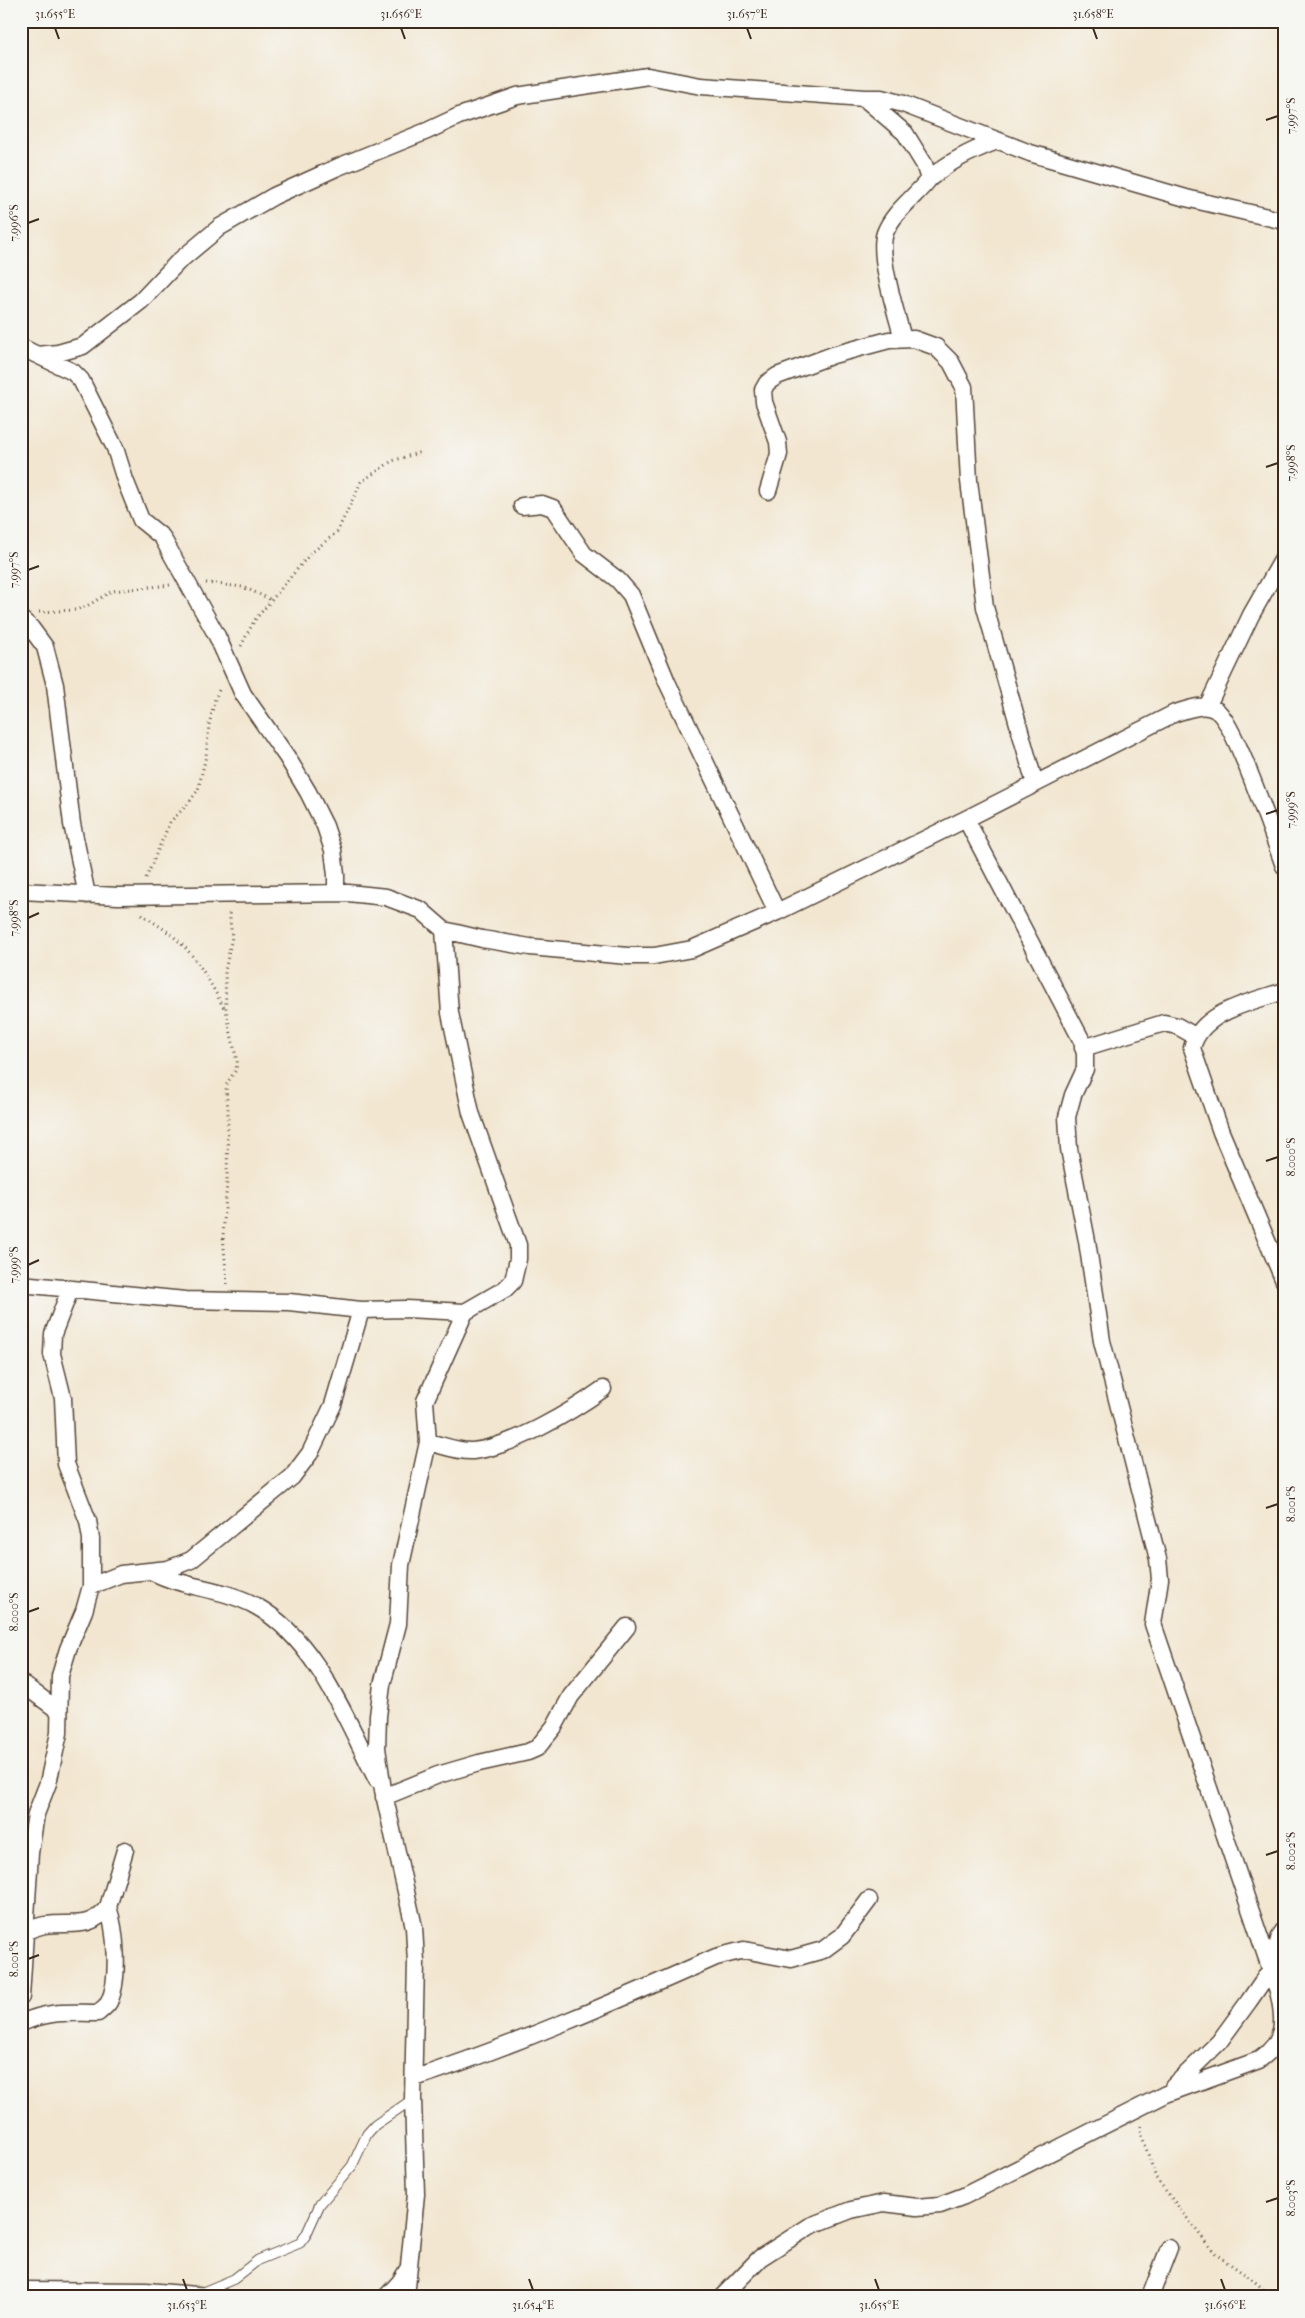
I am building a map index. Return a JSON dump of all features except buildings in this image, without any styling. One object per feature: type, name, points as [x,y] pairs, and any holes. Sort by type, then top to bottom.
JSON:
[{"type":"street","points":[[37,355],[58,354],[83,346],[140,301],[178,262],[220,226],[274,196],[338,167],[427,132],[459,116],[517,96],[648,76],[701,86],[798,94],[881,98],[903,104],[1030,153],[1186,198],[1284,221]]},
{"type":"street","points":[[864,98],[904,133],[924,164],[929,179]]},
{"type":"street","points":[[903,339],[883,252],[885,234],[908,201],[929,179],[965,154],[997,141]]},
{"type":"street","points":[[768,491],[779,454],[778,442],[764,402],[762,390],[766,383],[776,376],[833,355],[889,340],[914,339],[936,347],[951,362],[964,387],[969,481],[984,608],[1035,784]]},
{"type":"street","points":[[21,347],[73,372],[81,380],[115,448],[141,520],[162,537],[216,636],[242,694],[308,792],[325,826],[333,850],[336,893]]},
{"type":"street","points":[[522,506],[542,504],[553,508],[584,554],[618,580],[631,595],[667,682],[777,912]]},
{"type":"street","points":[[1207,707],[1251,615],[1284,557]]},
{"type":"street","points":[[26,616],[31,628],[45,647],[55,686],[72,824],[86,895]]},
{"type":"street","points":[[21,891],[118,896],[336,893],[386,897],[421,910],[444,930],[482,939],[628,956],[654,956],[692,949],[777,912],[1175,713],[1196,707],[1207,707],[1217,710],[1225,720],[1244,760],[1284,866]]},
{"type":"street","points":[[722,2297],[760,2258],[810,2226],[851,2210],[884,2203],[917,2207],[940,2204],[956,2199],[1166,2094],[1260,2060],[1272,2050],[1282,2029],[1282,2009],[1271,1969],[1153,1624],[1160,1579],[1158,1559],[1102,1341],[1087,1241],[1069,1149],[1068,1117],[1073,1095],[1086,1069],[1082,1041],[966,819]]},
{"type":"street","points":[[21,1284],[185,1300],[289,1302],[361,1310],[406,1309],[465,1312],[505,1289],[513,1280],[518,1259],[518,1245],[471,1113],[450,1012],[444,930]]},
{"type":"street","points":[[1284,991],[1221,1013],[1195,1036],[1192,1048],[1218,1124],[1280,1256],[1284,1281]]},
{"type":"street","points":[[1083,1048],[1164,1023],[1177,1026],[1195,1036]]},
{"type":"street","points":[[21,1997],[30,1853],[36,1814],[48,1783],[59,1733],[60,1676],[68,1648],[84,1611],[91,1586],[91,1539],[88,1521],[66,1464],[63,1398],[52,1354],[53,1334],[70,1290]]},
{"type":"street","points":[[91,1586],[121,1574],[153,1572],[178,1566],[191,1560],[292,1477],[310,1453],[333,1405],[361,1310]]},
{"type":"street","points":[[406,2297],[416,2194],[414,1927],[383,1794],[377,1748],[382,1685],[398,1624],[401,1565],[428,1442],[425,1401],[465,1312]]},
{"type":"street","points":[[428,1442],[472,1451],[497,1446],[581,1405],[603,1389]]},
{"type":"street","points":[[153,1572],[168,1580],[236,1598],[254,1605],[276,1620],[315,1661],[383,1794]]},
{"type":"street","points":[[383,1794],[438,1775],[537,1748],[554,1727],[571,1696],[627,1627]]},
{"type":"street","points":[[21,1683],[59,1711]]},
{"type":"street","points":[[26,1931],[44,1925],[82,1925],[91,1922],[102,1914],[108,1907],[125,1850]]},
{"type":"street","points":[[415,2078],[492,2052],[554,2028],[716,1957],[744,1950],[791,1959],[823,1950],[842,1936],[869,1900]]},
{"type":"street","points":[[21,2023],[42,2014],[60,2012],[98,2013],[109,2003],[113,1987],[116,1936],[114,1923],[108,1907]]},
{"type":"street","points":[[1166,2094],[1219,2042],[1271,1969],[1280,1936],[1284,1930]]},
{"type":"street","points":[[1150,2297],[1169,2248]]},
{"type":"street","points":[[386,2297],[400,2282],[408,2268]]},
{"type":"street","points":[[21,2290],[146,2290],[222,2297]]},
{"type":"lane","points":[[193,2294],[223,2285],[240,2275],[258,2260],[300,2243],[306,2235],[320,2204],[352,2166],[368,2134],[375,2125],[414,2098]]},
{"type":"path","points":[[138,895],[170,822],[188,804],[198,790],[215,699],[254,622],[310,554],[337,532],[362,482],[392,461],[420,452]]},
{"type":"path","points":[[26,616],[50,609],[81,608],[112,591],[188,584],[209,583],[243,587],[272,600]]},
{"type":"path","points":[[118,896],[174,936],[208,978],[226,1010]]},
{"type":"path","points":[[227,896],[232,937],[225,971],[226,1010],[237,1062],[236,1070],[227,1083],[226,1090],[228,1109],[227,1173],[222,1236],[227,1301]]},
{"type":"path","points":[[1149,2102],[1140,2130],[1156,2178],[1216,2255],[1253,2280],[1272,2297]]}]
